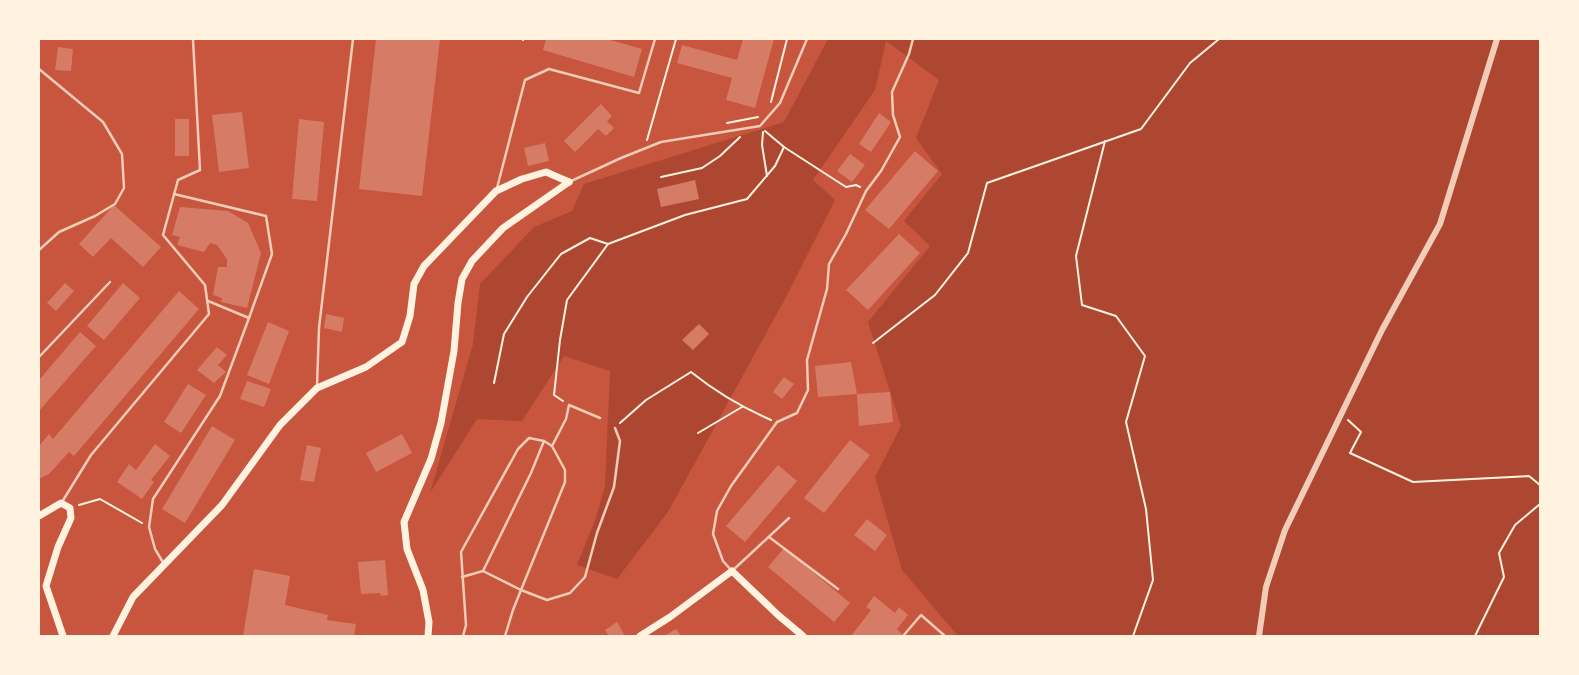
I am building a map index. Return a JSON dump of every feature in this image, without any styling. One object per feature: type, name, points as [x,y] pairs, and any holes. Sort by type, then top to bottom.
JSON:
[{"type":"main road","points":[[112,636],[133,596],[222,505],[280,425],[317,388],[366,367],[402,342],[410,316],[414,284],[424,266],[496,191],[522,179],[546,172],[569,182]]},
{"type":"main road","points":[[428,636],[429,622],[423,590],[407,549],[404,522],[431,459],[441,423],[454,351],[458,303],[462,279],[472,261],[503,228],[569,182]]},
{"type":"main road","points":[[39,516],[61,503],[70,508],[71,518],[58,547],[46,586],[63,636]]},
{"type":"main road","points":[[640,636],[670,617],[732,571],[778,615],[803,636]]},
{"type":"street","points":[[1258,636],[1266,587],[1282,537],[1382,330],[1413,276],[1440,224],[1497,39]]},
{"type":"lane","points":[[61,503],[91,455],[209,314],[205,285],[163,235],[178,180],[200,170],[194,39]]},
{"type":"lane","points":[[317,388],[319,328],[353,39]]},
{"type":"lane","points":[[496,191],[525,80],[549,69],[639,93],[655,39]]},
{"type":"lane","points":[[569,182],[661,142],[760,126],[780,103],[806,39]]},
{"type":"lane","points":[[789,518],[732,571],[723,561],[713,534],[717,511],[731,486],[777,422],[797,413],[808,390],[807,360],[827,289],[829,264],[846,234],[866,191],[881,171],[900,137],[893,115],[892,92],[910,54],[913,39]]},
{"type":"lane","points":[[39,69],[102,122],[122,154],[124,188],[115,204],[95,216],[59,232],[39,250]]},
{"type":"lane","points":[[164,564],[155,549],[149,527],[153,499],[220,396],[272,254],[266,216],[174,194]]},
{"type":"lane","points":[[39,357],[110,282]]},
{"type":"lane","points":[[207,301],[249,318]]},
{"type":"lane","points":[[552,446],[566,419],[569,405],[600,418]]},
{"type":"lane","points":[[462,577],[483,571],[521,590],[547,600],[570,593],[585,577],[597,533],[614,487],[620,441],[614,428]]},
{"type":"lane","points":[[463,636],[466,625],[461,552],[518,449],[529,438],[552,446],[566,470],[564,482],[512,610],[505,636]]},
{"type":"lane","points":[[483,571],[531,473],[544,442]]},
{"type":"lane","points":[[769,537],[838,588]]},
{"type":"lane","points":[[904,636],[921,615],[945,636]]},
{"type":"path","points":[[645,148],[676,39]]},
{"type":"path","points":[[767,107],[770,103],[787,39]]},
{"type":"path","points":[[873,343],[934,295],[968,253],[987,183],[1140,129],[1190,63],[1219,39]]},
{"type":"path","points":[[726,123],[760,116]]},
{"type":"path","points":[[661,177],[702,168],[720,156],[751,127]]},
{"type":"path","points":[[767,176],[762,145],[763,128],[784,147],[846,187],[856,185],[866,191]]},
{"type":"path","points":[[1105,141],[1076,256],[1082,305],[1116,316],[1145,356],[1126,422],[1146,509],[1153,580],[1133,636]]},
{"type":"path","points":[[569,405],[554,395],[566,300],[608,244],[685,216],[747,199],[775,166],[784,147]]},
{"type":"path","points":[[494,382],[504,334],[527,297],[561,254],[590,238],[608,244]]},
{"type":"path","points":[[614,428],[646,400],[691,372],[714,391],[742,407],[777,422]]},
{"type":"path","points":[[698,433],[742,407]]},
{"type":"path","points":[[1342,414],[1361,432],[1350,453],[1413,482],[1529,476],[1540,485]]},
{"type":"path","points":[[70,508],[100,499],[149,527]]},
{"type":"path","points":[[1475,636],[1504,577],[1499,553],[1514,525],[1540,504]]},
{"type":"shaded area","points":[[828,39],[1540,39],[1540,636],[958,636],[902,570],[875,477],[901,426],[868,322],[930,246],[904,221],[942,174],[916,138],[939,80],[886,41],[875,90],[813,180],[835,200],[786,297],[668,512],[617,579],[577,565],[596,518],[605,486],[610,371],[564,356],[522,421],[477,419],[430,493],[473,344],[480,284],[534,227],[572,211],[584,184],[784,122]]},
{"type":"building","points":[[376,39],[440,39],[422,196],[359,189]]},
{"type":"building","points":[[546,39],[607,39],[642,49],[634,77],[543,50]]},
{"type":"building","points":[[743,39],[774,39],[755,108],[726,100],[732,78],[677,63],[682,45],[737,60]]},
{"type":"building","points":[[58,47],[73,49],[71,71],[55,70]]},
{"type":"building","points":[[601,104],[612,116],[607,121],[614,128],[606,136],[598,129],[575,152],[564,141]]},
{"type":"building","points":[[242,112],[249,168],[219,172],[212,115]]},
{"type":"building","points":[[879,113],[891,122],[871,152],[859,144]]},
{"type":"building","points":[[175,119],[189,119],[189,156],[175,156]]},
{"type":"building","points":[[299,119],[324,122],[317,201],[292,199]]},
{"type":"building","points":[[545,143],[549,161],[528,166],[524,148]]},
{"type":"building","points":[[915,151],[938,171],[889,229],[865,210]]},
{"type":"building","points":[[850,154],[865,165],[852,182],[837,171]]},
{"type":"building","points":[[695,180],[699,199],[661,207],[657,189]]},
{"type":"building","points":[[114,205],[161,247],[143,267],[111,238],[93,257],[79,244]]},
{"type":"building","points":[[180,207],[228,211],[248,223],[261,253],[247,308],[221,302],[222,298],[213,295],[218,267],[227,267],[227,259],[217,245],[210,243],[204,252],[177,245],[180,237],[172,235]]},
{"type":"building","points":[[899,234],[920,253],[868,310],[846,290]]},
{"type":"building","points":[[65,283],[74,291],[56,311],[47,303]]},
{"type":"building","points":[[123,283],[140,298],[104,340],[87,326]]},
{"type":"building","points":[[179,291],[199,309],[74,456],[69,452],[49,474],[39,479],[39,446],[49,434],[53,439]]},
{"type":"building","points":[[326,314],[344,318],[342,332],[324,328]]},
{"type":"building","points":[[268,322],[289,331],[269,384],[247,375]]},
{"type":"building","points":[[699,324],[709,334],[693,350],[682,340]]},
{"type":"building","points":[[80,332],[96,346],[39,411],[39,380]]},
{"type":"building","points":[[217,347],[227,355],[218,365],[226,372],[214,383],[197,370]]},
{"type":"building","points":[[851,362],[857,394],[818,397],[815,366]]},
{"type":"building","points":[[784,377],[794,384],[782,399],[773,392]]},
{"type":"building","points":[[247,381],[271,389],[264,407],[240,399]]},
{"type":"building","points":[[188,384],[206,395],[181,433],[164,422]]},
{"type":"building","points":[[890,392],[893,422],[859,426],[857,394]]},
{"type":"building","points":[[212,426],[235,440],[185,523],[162,509]]},
{"type":"building","points":[[402,434],[412,453],[376,472],[366,453]]},
{"type":"building","points":[[850,440],[870,455],[824,513],[804,498]]},
{"type":"building","points":[[155,444],[170,456],[151,480],[154,482],[142,499],[117,482],[129,464],[136,470]]},
{"type":"building","points":[[307,445],[321,448],[314,482],[300,480]]},
{"type":"building","points":[[778,465],[797,481],[745,542],[726,526]]},
{"type":"building","points":[[867,519],[887,535],[875,551],[854,535]]},
{"type":"building","points":[[784,548],[850,603],[834,622],[768,567]]},
{"type":"building","points":[[385,560],[388,595],[381,596],[380,593],[361,594],[358,562]]},
{"type":"building","points":[[254,569],[290,576],[285,605],[328,615],[327,620],[356,624],[354,636],[243,636]]},
{"type":"building","points":[[874,596],[895,613],[899,607],[908,615],[897,629],[902,634],[901,636],[851,636],[871,610],[866,607]]},
{"type":"building","points":[[617,622],[625,636],[609,636],[605,630]]},
{"type":"building","points":[[676,629],[681,636],[664,636]]}]
